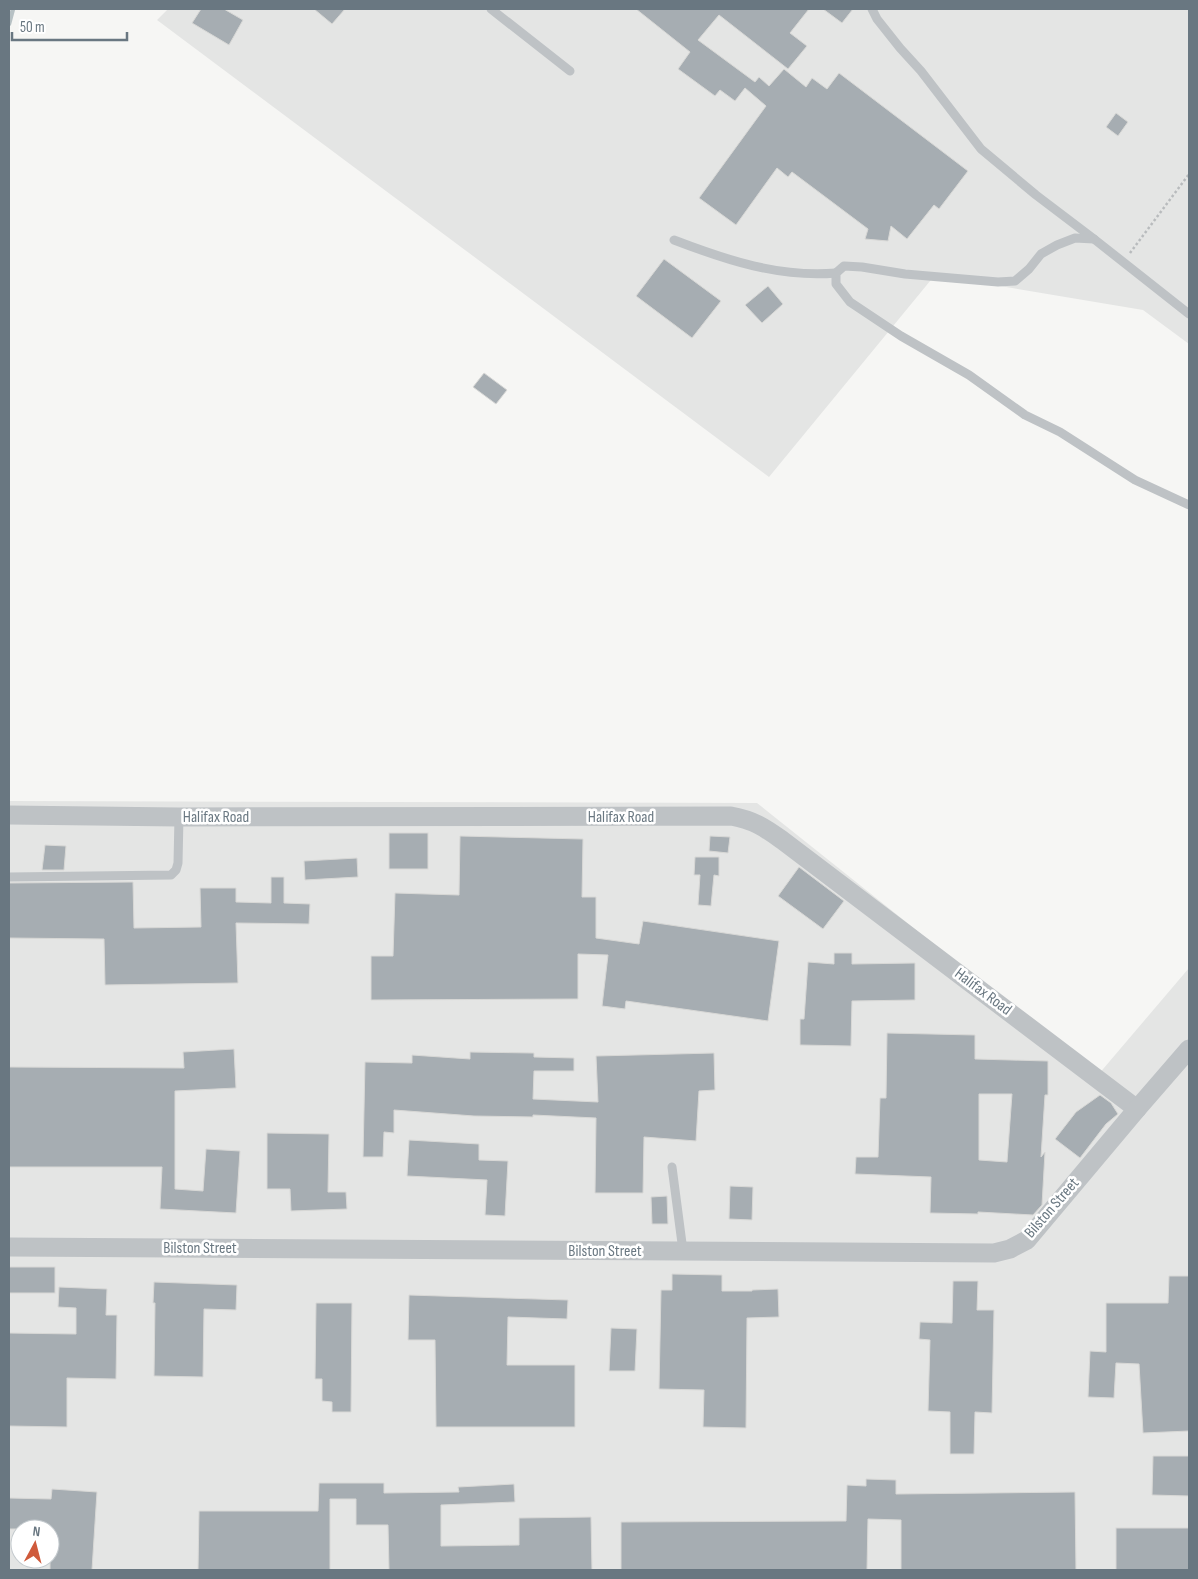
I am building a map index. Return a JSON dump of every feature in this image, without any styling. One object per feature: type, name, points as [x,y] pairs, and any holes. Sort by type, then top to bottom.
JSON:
[{"type":"street","name":"Halifax Road","points":[[9,815],[179,817],[731,816],[749,819],[782,840],[1137,1108]]},
{"type":"street","name":"Bilston Street","points":[[9,1247],[994,1253],[1010,1249],[1027,1240],[1137,1108],[1186,1059]]},
{"type":"lane","points":[[491,9],[570,71]]},
{"type":"lane","points":[[872,9],[877,19],[921,71],[981,149],[1036,195],[1189,314]]},
{"type":"lane","points":[[674,240],[719,258],[784,273],[836,273],[844,266],[905,274],[998,282],[1015,281],[1029,269],[1041,254],[1057,245],[1075,238],[1094,239]]},
{"type":"lane","points":[[836,273],[836,284],[850,302],[901,336],[969,375],[1025,415],[1060,432],[1135,480],[1189,504]]},
{"type":"lane","points":[[9,877],[170,875],[176,870],[178,863],[179,817]]},
{"type":"lane","points":[[672,1167],[683,1251]]},
{"type":"path","points":[[1124,262],[1189,174]]},
{"type":"shaded area","points":[[168,9],[1189,9],[1189,344],[1143,310],[935,275],[769,477],[157,20]]},
{"type":"shaded area","points":[[9,801],[757,803],[1098,1075],[1189,968],[1189,1570],[9,1570]]},
{"type":"building","points":[[201,9],[224,9],[243,20],[229,45],[192,23]]},
{"type":"building","points":[[314,9],[345,9],[332,24]]},
{"type":"building","points":[[636,9],[809,9],[790,33],[807,46],[788,69],[719,15],[698,40],[755,82],[759,77],[769,86],[784,69],[806,87],[812,78],[827,89],[839,73],[968,171],[939,209],[934,205],[907,239],[891,226],[888,241],[865,239],[868,229],[792,172],[788,177],[777,168],[736,225],[699,198],[766,106],[745,88],[735,101],[720,90],[715,96],[678,69],[690,52]]},
{"type":"building","points":[[823,9],[853,9],[842,23]]},
{"type":"building","points":[[1116,113],[1128,122],[1118,136],[1106,127]]},
{"type":"building","points":[[664,259],[721,301],[692,338],[636,296]]},
{"type":"building","points":[[768,286],[783,304],[762,323],[745,305]]},
{"type":"building","points":[[484,373],[507,390],[496,404],[473,387]]},
{"type":"building","points":[[389,833],[428,833],[428,869],[389,869]]},
{"type":"building","points":[[460,836],[583,839],[582,897],[596,897],[596,938],[639,944],[643,921],[779,941],[768,1021],[626,1001],[625,1009],[602,1006],[608,955],[578,954],[578,999],[371,1000],[371,956],[393,956],[395,893],[459,895]]},
{"type":"building","points":[[710,836],[730,837],[728,853],[709,851]]},
{"type":"building","points":[[45,845],[66,846],[64,870],[42,870]]},
{"type":"building","points":[[695,857],[719,857],[719,876],[714,875],[711,906],[698,905],[700,875],[694,875]]},
{"type":"building","points":[[357,858],[358,877],[305,880],[304,861]]},
{"type":"building","points":[[799,867],[844,901],[823,929],[778,896]]},
{"type":"building","points":[[271,877],[284,877],[284,903],[310,904],[309,924],[236,923],[238,983],[105,985],[104,939],[9,938],[9,883],[133,882],[134,928],[201,927],[200,888],[236,888],[236,902],[271,903]]},
{"type":"building","points":[[834,953],[852,953],[852,964],[915,963],[915,1000],[852,1001],[851,1046],[800,1045],[800,1019],[804,1019],[808,962],[834,964]]},
{"type":"building","points":[[887,1033],[975,1035],[975,1059],[1048,1061],[1048,1095],[1045,1095],[1041,1157],[1045,1152],[1042,1205],[1033,1215],[978,1212],[978,1214],[930,1213],[931,1177],[855,1174],[856,1157],[878,1157],[880,1098],[886,1098]],"holes":[[[979,1094],[1012,1094],[1007,1162],[979,1160]]]},
{"type":"building","points":[[234,1049],[236,1088],[175,1091],[175,1189],[203,1191],[206,1149],[240,1151],[236,1213],[160,1209],[162,1167],[9,1167],[9,1067],[184,1068],[183,1052]]},
{"type":"building","points":[[470,1052],[534,1053],[534,1057],[574,1058],[574,1071],[534,1071],[533,1099],[598,1102],[596,1056],[714,1053],[715,1090],[699,1091],[696,1141],[644,1137],[643,1193],[595,1193],[596,1118],[533,1115],[533,1117],[474,1116],[394,1110],[394,1133],[384,1132],[383,1157],[363,1157],[365,1062],[412,1063],[412,1055],[470,1059]]},
{"type":"building","points":[[1100,1095],[1111,1103],[1118,1114],[1106,1124],[1080,1158],[1055,1139],[1076,1112]]},
{"type":"building","points":[[267,1133],[329,1134],[328,1192],[346,1192],[347,1209],[291,1211],[290,1189],[267,1189]]},
{"type":"building","points":[[409,1140],[479,1144],[479,1160],[508,1161],[505,1216],[485,1215],[487,1180],[407,1176]]},
{"type":"building","points":[[730,1186],[753,1187],[752,1220],[729,1219]]},
{"type":"building","points":[[667,1196],[668,1224],[652,1224],[651,1197]]},
{"type":"building","points":[[9,1267],[55,1267],[55,1293],[9,1293]]},
{"type":"building","points":[[672,1274],[722,1275],[722,1291],[778,1289],[779,1317],[747,1318],[746,1428],[703,1427],[704,1390],[659,1389],[661,1290],[672,1290]]},
{"type":"building","points":[[1169,1276],[1189,1276],[1189,1431],[1143,1433],[1139,1364],[1116,1363],[1114,1398],[1088,1397],[1090,1351],[1106,1352],[1106,1303],[1168,1303]]},
{"type":"building","points":[[953,1281],[978,1281],[977,1310],[994,1310],[992,1413],[975,1412],[974,1454],[950,1454],[950,1412],[928,1411],[930,1340],[919,1339],[920,1322],[952,1323]]},
{"type":"building","points":[[154,1282],[237,1285],[236,1310],[204,1309],[203,1377],[154,1376]]},
{"type":"building","points":[[59,1287],[107,1289],[106,1315],[117,1315],[116,1379],[67,1378],[67,1427],[9,1426],[9,1333],[76,1334],[76,1308],[58,1307]]},
{"type":"building","points":[[409,1295],[568,1300],[567,1319],[508,1317],[507,1365],[575,1365],[575,1427],[436,1427],[435,1340],[408,1340]]},
{"type":"building","points":[[316,1303],[352,1303],[351,1412],[332,1412],[332,1402],[322,1401],[322,1379],[315,1379]]},
{"type":"building","points":[[611,1328],[637,1329],[635,1371],[609,1371]]},
{"type":"building","points":[[1153,1456],[1189,1456],[1189,1496],[1152,1495]]},
{"type":"building","points":[[866,1479],[896,1480],[896,1494],[1075,1492],[1076,1570],[901,1570],[901,1520],[868,1519],[867,1570],[621,1570],[621,1522],[846,1521],[847,1485],[866,1486]]},
{"type":"building","points":[[319,1483],[384,1483],[384,1493],[459,1492],[458,1487],[514,1484],[515,1502],[441,1505],[441,1546],[519,1545],[519,1518],[591,1517],[592,1570],[389,1570],[388,1525],[356,1525],[356,1499],[330,1499],[330,1570],[198,1570],[199,1511],[318,1511]]},
{"type":"building","points":[[52,1489],[97,1492],[92,1570],[50,1570],[60,1569],[60,1519],[10,1519],[9,1529],[9,1498],[51,1499]]},
{"type":"building","points":[[1116,1528],[1189,1528],[1189,1570],[1116,1570]]},
{"type":"waterway","points":[[9,24],[13,9]]}]
